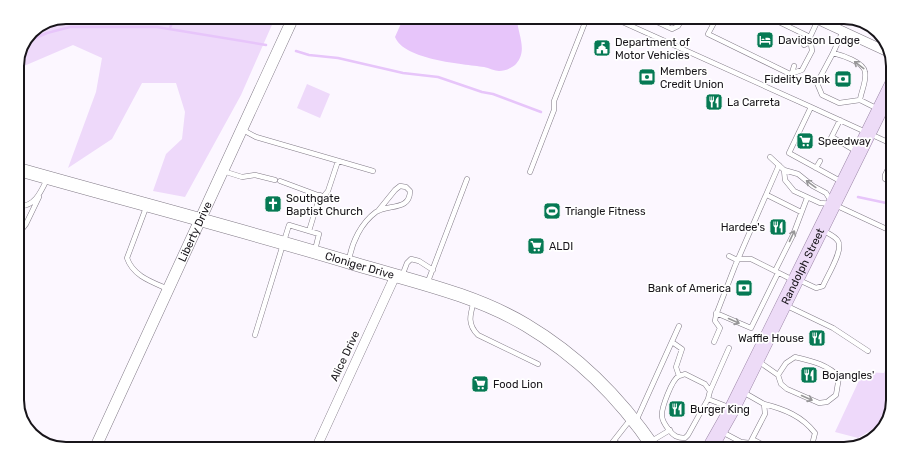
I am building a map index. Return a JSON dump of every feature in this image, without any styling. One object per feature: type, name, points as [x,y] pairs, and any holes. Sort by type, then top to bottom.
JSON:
[{"type":"main road","name":"Randolph Street","points":[[713,442],[732,409],[886,96]]},
{"type":"main road","name":"Cloniger Drive","points":[[24,171],[349,262],[427,285],[474,301],[525,324],[570,354],[610,391],[650,442]]},
{"type":"street","name":"Liberty Drive","points":[[98,442],[290,24]]},
{"type":"street","points":[[827,24],[883,50]]},
{"type":"street","name":"Alice Drive","points":[[319,442],[398,277]]},
{"type":"lane","points":[[530,172],[554,110],[554,101],[584,24]]},
{"type":"lane","points":[[627,24],[886,141]]},
{"type":"lane","points":[[661,24],[672,29],[679,24]]},
{"type":"lane","points":[[713,24],[708,34],[792,73],[802,70],[812,51],[811,39],[816,24]]},
{"type":"lane","points":[[783,24],[811,39]]},
{"type":"lane","points":[[843,31],[817,83],[819,90],[822,95],[839,103],[860,100],[879,110]]},
{"type":"lane","points":[[804,45],[811,39]]},
{"type":"lane","points":[[833,53],[847,56],[864,68],[866,73],[860,100]]},
{"type":"lane","points":[[792,73],[794,66]]},
{"type":"lane","points":[[811,107],[789,153],[843,183]]},
{"type":"lane","points":[[840,120],[830,139],[858,152]]},
{"type":"lane","points":[[242,129],[256,136],[373,171]]},
{"type":"lane","points":[[770,157],[784,170],[798,174],[813,186],[826,193],[833,204]]},
{"type":"lane","points":[[223,171],[242,177],[255,175],[278,181],[323,197],[328,191],[338,161]]},
{"type":"lane","points":[[816,168],[820,161]]},
{"type":"lane","points":[[714,342],[720,328],[715,322],[716,313],[779,166]]},
{"type":"lane","points":[[784,170],[786,180],[790,188],[807,198],[820,203],[833,204],[886,229]]},
{"type":"lane","points":[[24,227],[48,178]]},
{"type":"lane","points":[[427,285],[467,179]]},
{"type":"lane","points":[[349,262],[351,247],[369,218],[378,211],[400,186],[406,187],[410,190],[407,201],[401,205],[378,211]]},
{"type":"lane","points":[[767,195],[801,212]]},
{"type":"lane","points":[[309,231],[320,196]]},
{"type":"lane","points":[[24,204],[39,197]]},
{"type":"lane","points":[[716,313],[751,328],[793,235],[807,198]]},
{"type":"lane","points":[[147,206],[127,258],[134,270],[143,277],[168,289]]},
{"type":"lane","points":[[255,335],[289,225],[319,234],[314,252]]},
{"type":"lane","points":[[729,256],[751,259],[812,287],[816,288],[823,286],[839,253],[840,246],[836,239],[820,229]]},
{"type":"lane","points":[[398,277],[411,259],[419,261],[433,270]]},
{"type":"lane","points":[[474,301],[470,315],[470,324],[478,335],[538,364]]},
{"type":"lane","points":[[783,305],[833,328],[868,351]]},
{"type":"lane","points":[[614,441],[633,421],[679,326]]},
{"type":"lane","points":[[672,342],[682,349],[676,367],[679,376]]},
{"type":"lane","points":[[710,391],[705,384],[685,374],[679,376],[674,381],[661,410],[662,418],[674,437],[685,438],[708,399],[728,348]]},
{"type":"lane","points":[[756,360],[778,375],[781,384],[787,389],[819,403],[827,402],[836,395],[839,383],[839,377],[833,370],[820,363],[794,357],[786,363],[778,375]]},
{"type":"lane","points":[[741,391],[764,404],[784,408],[808,423],[815,433],[813,442]]},
{"type":"lane","points":[[708,399],[732,409]]},
{"type":"lane","points":[[750,442],[765,414],[764,404]]},
{"type":"lane","points":[[656,442],[670,430]]},
{"type":"lane","points":[[719,431],[744,442]]},
{"type":"lane","points":[[752,439],[758,442]]},
{"type":"shaded area","points":[[60,24],[272,24],[241,95],[185,197],[153,191],[166,154],[182,139],[185,112],[176,83],[142,83],[112,139],[68,168],[96,92],[102,58],[73,45],[24,66],[25,55],[28,47],[38,34],[52,26]]},
{"type":"shaded area","points":[[401,24],[518,24],[522,48],[520,59],[516,64],[506,70],[496,71],[484,67],[435,60],[422,56],[401,45],[395,37]]},
{"type":"shaded area","points":[[307,84],[330,94],[320,118],[297,108]]},
{"type":"shaded area","points":[[886,368],[886,406],[882,419],[877,427],[858,438],[835,432],[863,372],[884,373]]},
{"type":"waterway","points":[[170,28],[172,24]]},
{"type":"waterway","points":[[34,38],[47,33],[70,27],[157,27],[266,45]]},
{"type":"waterway","points":[[296,51],[309,55],[338,58],[403,73],[438,77],[482,92],[493,94],[541,112]]},
{"type":"waterway","points":[[858,197],[886,203]]},
{"type":"place","name":"Davidson Lodge","points":[[765,40]]},
{"type":"place","name":"Department of Motor Vehicles","points":[[602,48]]},
{"type":"place","name":"Members Credit Union","points":[[647,77]]},
{"type":"place","name":"Fidelity Bank","points":[[843,79]]},
{"type":"place","name":"La Carreta","points":[[714,102]]},
{"type":"place","name":"Speedway","points":[[805,141]]},
{"type":"place","name":"Southgate Baptist Church","points":[[273,204]]},
{"type":"place","name":"Triangle Fitness","points":[[552,211]]},
{"type":"place","name":"Hardee's","points":[[778,227]]},
{"type":"place","name":"ALDI","points":[[536,246]]},
{"type":"place","name":"Bank of America","points":[[744,288]]},
{"type":"place","name":"Waffle House","points":[[817,338]]},
{"type":"place","name":"Bojangles'","points":[[809,375]]},
{"type":"place","name":"Food Lion","points":[[480,384]]},
{"type":"place","name":"Burger King","points":[[677,409]]}]
